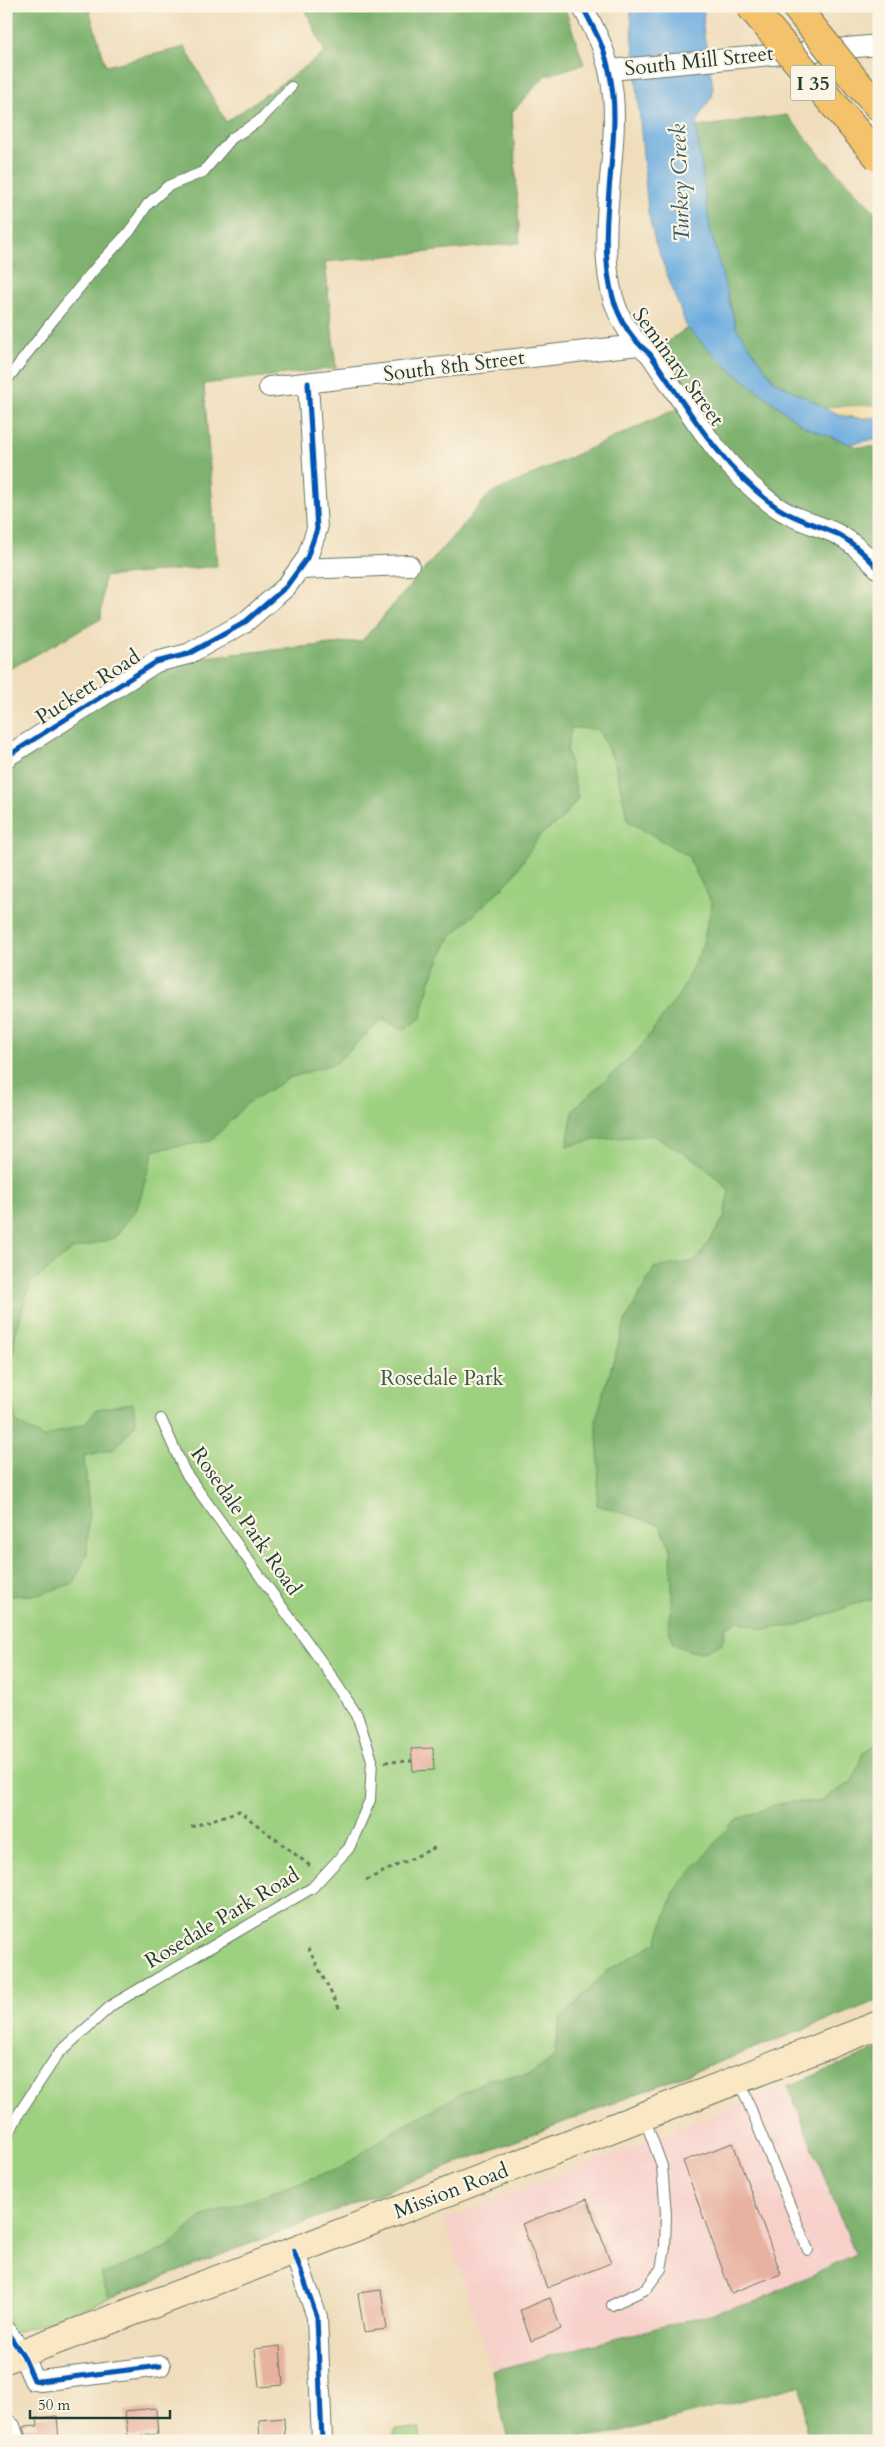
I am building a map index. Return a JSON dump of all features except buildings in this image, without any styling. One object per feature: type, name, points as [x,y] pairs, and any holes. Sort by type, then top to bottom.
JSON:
[{"type":"highway","name":"I 35","points":[[750,6],[879,158]]},
{"type":"highway","name":"I 35","points":[[795,6],[868,89],[879,107]]},
{"type":"main road","name":"Mission Road","points":[[14,2357],[879,2025]]},
{"type":"street","name":"Seminary Street","points":[[582,6],[604,47],[610,70],[613,97],[606,236],[608,269],[620,318],[638,344],[650,354],[723,459],[749,486],[778,508],[837,534],[862,552],[879,569]]},
{"type":"street","name":"South Mill Street","points":[[610,70],[879,45]]},
{"type":"street","name":"South 8th Street","points":[[269,386],[638,344]]},
{"type":"street","name":"Puckett Road","points":[[6,757],[156,662],[188,654],[244,623],[286,587],[307,558],[317,530],[308,383]]},
{"type":"street","points":[[300,569],[409,565]]},
{"type":"street","points":[[294,2251],[318,2317],[322,2441]]},
{"type":"street","points":[[6,2331],[14,2357],[31,2376],[40,2381],[160,2366]]},
{"type":"lane","points":[[6,381],[98,265],[130,231],[147,205],[168,186],[203,172],[232,138],[259,121],[291,87]]},
{"type":"lane","name":"Rosedale Park Road","points":[[6,2140],[19,2113],[58,2054],[112,2005],[312,1888],[349,1848],[370,1800],[372,1763],[357,1715],[319,1657],[185,1472],[161,1419]]},
{"type":"lane","points":[[738,2079],[808,2250]]},
{"type":"lane","points":[[612,2305],[646,2289],[661,2269],[665,2247],[666,2214],[662,2166],[643,2116]]},
{"type":"lane","points":[[6,2417],[15,2425],[20,2441]]},
{"type":"path","points":[[372,1763],[412,1761]]},
{"type":"path","points":[[191,1827],[239,1811],[324,1876]]},
{"type":"path","points":[[366,1880],[436,1847]]},
{"type":"path","points":[[308,1948],[340,2010]]},
{"type":"shaded area","points":[[788,2086],[855,2254],[755,2302],[492,2371],[444,2220]]},
{"type":"green space","points":[[6,6],[88,6],[106,66],[185,47],[226,122],[325,53],[304,6],[564,6],[584,64],[545,76],[512,112],[520,243],[325,262],[336,368],[204,384],[217,566],[104,577],[101,619],[6,671]]},
{"type":"green space","points":[[787,115],[822,157],[879,216],[879,405],[822,407],[774,381],[736,327],[710,228],[696,127]]},
{"type":"green space","points":[[687,328],[726,366],[805,427],[858,447],[879,447],[879,1601],[866,1600],[796,1626],[762,1629],[739,1621],[726,1627],[722,1643],[715,1647],[698,1652],[687,1650],[673,1644],[668,1625],[672,1599],[671,1549],[660,1525],[597,1505],[599,1467],[596,1419],[625,1322],[654,1268],[696,1261],[724,1218],[729,1190],[699,1162],[652,1135],[595,1140],[567,1146],[573,1110],[639,1049],[681,992],[702,947],[712,904],[688,856],[628,821],[615,764],[598,729],[571,728],[567,751],[578,799],[561,820],[539,836],[512,878],[449,939],[430,981],[421,1018],[404,1030],[382,1019],[336,1063],[289,1078],[246,1104],[211,1141],[154,1150],[137,1209],[114,1238],[72,1250],[30,1284],[15,1336],[10,1388],[16,1422],[43,1438],[85,1423],[97,1409],[133,1403],[136,1424],[114,1449],[84,1456],[89,1509],[87,1554],[74,1583],[38,1595],[6,1596],[6,757],[156,662],[362,641],[490,494],[685,405],[650,354]]},
{"type":"green space","name":"Rosedale Park","points":[[490,494],[879,569],[879,2000],[53,2320],[6,2335],[6,757],[156,662],[362,641]]},
{"type":"green space","points":[[879,1742],[879,2000],[109,2298],[101,2275],[164,2250],[201,2217],[341,2168],[395,2130],[490,2078],[531,2074],[553,2058],[560,2020],[606,1971],[657,1942],[674,1892],[734,1821],[783,1802],[818,1802],[852,1782],[863,1753]]},
{"type":"green space","points":[[879,2049],[879,2441],[807,2441],[802,2385],[621,2432],[555,2441],[508,2441],[492,2371],[755,2302],[855,2254],[788,2086]]},
{"type":"green space","points":[[420,2428],[420,2441],[394,2441],[394,2429]]},
{"type":"sand","points":[[879,405],[879,417],[871,418],[849,416],[822,407]]},
{"type":"water","name":"Turkey Creek","points":[[630,6],[704,6],[703,28],[713,86],[712,97],[703,109],[696,127],[710,228],[736,327],[774,381],[843,417],[865,419],[879,417],[879,438],[850,444],[805,427],[726,366],[687,328],[655,242],[648,212]]},
{"type":"cycle path","points":[[582,6],[603,49],[613,95],[614,127],[606,233],[607,268],[614,300],[627,329],[650,354],[706,436],[738,474],[775,506],[847,540],[879,569]]},
{"type":"cycle path","points":[[6,757],[156,662],[188,654],[244,623],[286,587],[307,558],[317,529],[308,383]]},
{"type":"cycle path","points":[[294,2251],[317,2317],[322,2441]]},
{"type":"cycle path","points":[[6,2331],[23,2355],[34,2380],[40,2381],[160,2366]]}]
